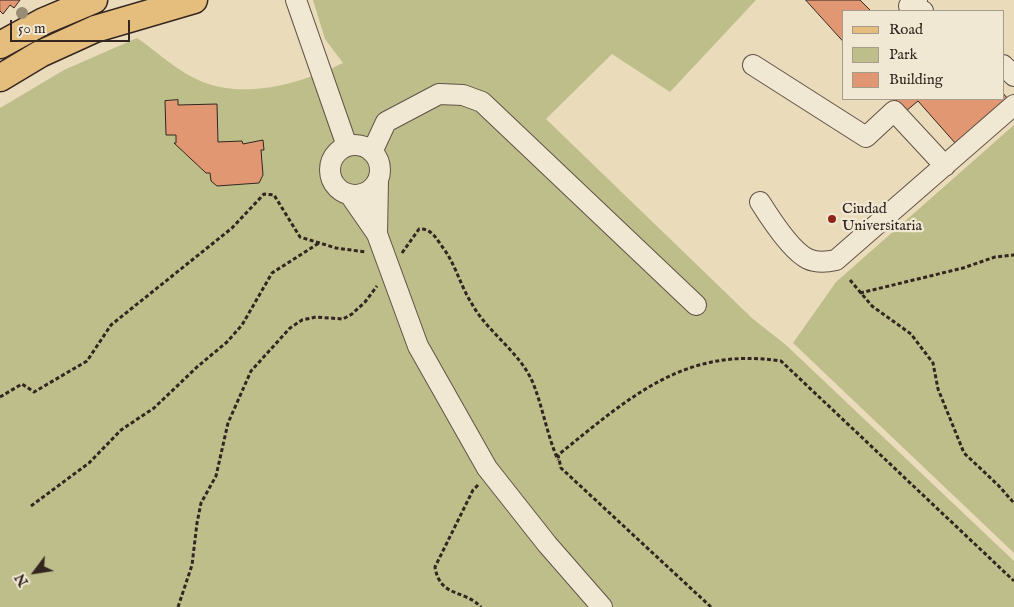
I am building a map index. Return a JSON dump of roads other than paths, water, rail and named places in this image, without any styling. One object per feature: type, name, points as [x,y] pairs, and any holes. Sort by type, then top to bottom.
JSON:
[{"type":"main road","points":[[0,45],[44,21],[94,0]]},
{"type":"main road","points":[[0,78],[40,54],[94,29],[194,0]]},
{"type":"lane","points":[[296,0],[347,146]]},
{"type":"lane","points":[[917,0],[909,6],[920,10]]},
{"type":"lane","points":[[753,65],[866,137],[894,111],[945,166]]},
{"type":"lane","points":[[1004,66],[1014,76]]},
{"type":"lane","points":[[372,152],[386,122],[439,94],[463,95],[482,102],[696,306]]},
{"type":"lane","points":[[760,202],[784,237],[808,259],[824,262],[836,260],[1014,104]]},
{"type":"lane","points":[[377,234],[380,165],[372,152],[356,145],[347,146],[334,156],[330,172],[336,187],[350,195],[377,234],[418,346],[446,399],[491,472],[547,544],[602,607]]},
{"type":"lane","points":[[350,195],[366,193],[378,181]]},
{"type":"place","name":"Ciudad Universitaria","points":[[832,219]]}]
